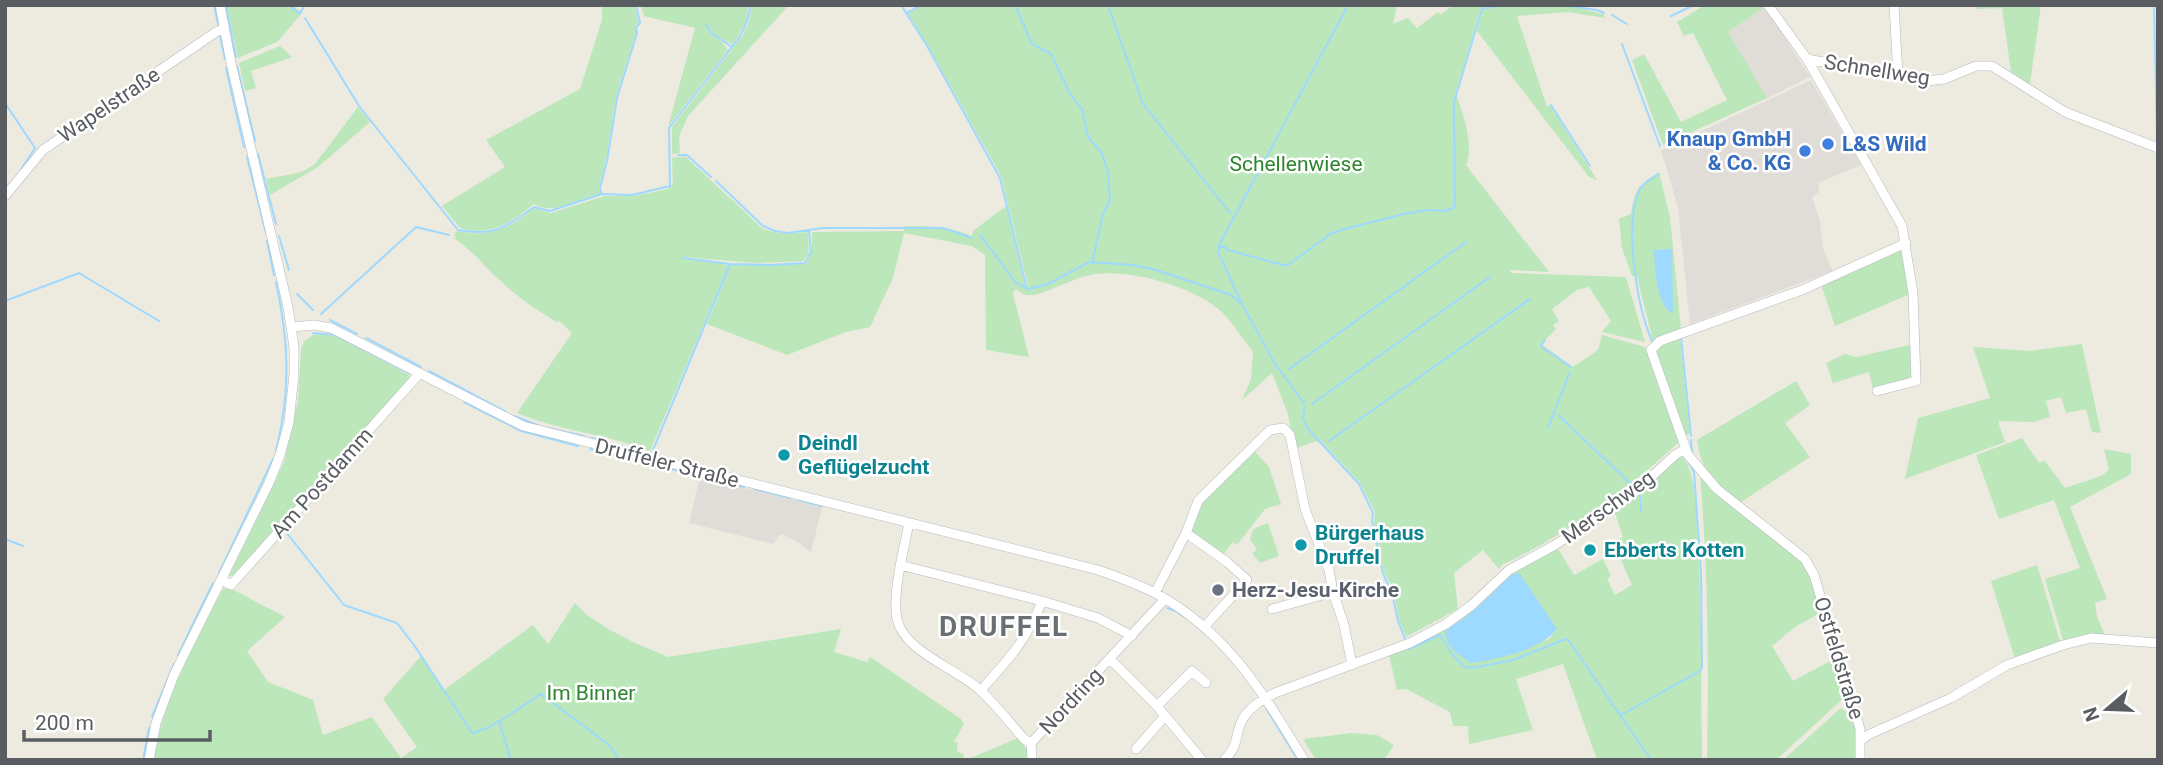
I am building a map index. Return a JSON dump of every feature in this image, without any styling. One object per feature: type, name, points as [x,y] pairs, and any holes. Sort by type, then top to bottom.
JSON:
[{"type":"street","points":[[220,5],[292,327]]},
{"type":"street","name":"Schnellweg","points":[[1768,5],[1807,59],[1927,81],[1944,79],[1976,66],[1992,66],[2065,112],[2158,148]]},
{"type":"street","points":[[1894,5],[1898,76]]},
{"type":"street","name":"Wapelstraße","points":[[5,195],[43,150],[224,29]]},
{"type":"street","points":[[1807,59],[1902,226],[1906,243],[1913,293],[1916,381],[1877,391]]},
{"type":"street","points":[[1685,449],[1651,354],[1656,343],[1802,290],[1906,243]]},
{"type":"street","name":"Druffeler Straße","points":[[292,327],[314,325],[331,328],[523,426],[1098,570],[1155,593],[1205,626],[1245,668],[1304,760]]},
{"type":"street","name":"Am Postdamm","points":[[149,760],[156,723],[174,676],[269,483],[284,440],[294,375],[292,327]]},
{"type":"street","name":"Am Postdamm","points":[[222,580],[231,585],[420,373]]},
{"type":"street","points":[[1155,593],[1186,533],[1198,501],[1270,430],[1283,428],[1290,435],[1305,509],[1329,570],[1352,665]]},
{"type":"street","name":"Merschweg","points":[[1265,699],[1410,643],[1446,624],[1472,605],[1509,570],[1612,509],[1685,449]]},
{"type":"street","name":"Ostfeldstraße","points":[[1685,449],[1717,489],[1805,559],[1814,575],[1863,735],[1908,719],[1951,698],[2007,665],[2063,646],[2091,638],[2158,643]]},
{"type":"street","name":"Nordring","points":[[909,523],[900,565],[897,616],[904,634],[915,646],[981,690],[1024,739],[1031,743],[1165,598]]},
{"type":"street","points":[[1186,533],[1247,580],[1205,626]]},
{"type":"street","points":[[900,565],[1098,618],[1132,636]]},
{"type":"street","points":[[1272,609],[1333,592]]},
{"type":"street","points":[[981,690],[1008,660],[1032,627],[1042,601]]},
{"type":"street","points":[[1110,659],[1157,706],[1202,760]]},
{"type":"street","points":[[1157,706],[1192,671],[1206,683]]},
{"type":"street","points":[[1224,760],[1233,752],[1242,719],[1249,710],[1265,699]]},
{"type":"street","points":[[1136,749],[1165,716]]},
{"type":"street","points":[[1860,760],[1863,735]]},
{"type":"street","points":[[1031,743],[1032,760]]},
{"type":"shaded area","points":[[1765,7],[1810,77],[1767,98],[1727,32]]},
{"type":"shaded area","points":[[1811,80],[1861,165],[1818,183],[1819,192],[1812,197],[1820,221],[1823,248],[1832,271],[1690,324],[1678,208],[1661,150]]},
{"type":"shaded area","points":[[700,477],[822,507],[811,552],[781,534],[773,544],[689,523]]},
{"type":"green space","points":[[227,5],[292,5],[302,13],[277,42],[238,58]]},
{"type":"green space","points":[[602,5],[634,5],[639,22],[635,25],[636,33],[616,97],[599,187],[601,194],[559,207],[534,204],[509,222],[491,229],[481,231],[460,228],[442,206],[505,167],[486,140],[580,89],[602,20]]},
{"type":"green space","points":[[641,5],[749,5],[747,20],[733,45],[703,28],[728,50],[668,127],[695,28],[644,16]]},
{"type":"green space","points":[[752,5],[789,5],[688,116],[679,136],[680,153],[672,154],[672,127],[743,35]]},
{"type":"green space","name":"Schellenwiese","points":[[924,5],[1397,5],[1393,24],[1408,18],[1417,28],[1438,12],[1441,15],[1453,5],[1496,5],[1481,9],[1454,98],[1457,96],[1468,138],[1469,155],[1465,164],[1549,272],[1509,270],[1512,273],[1626,277],[1645,342],[1602,332],[1611,321],[1589,287],[1577,290],[1552,309],[1559,321],[1553,325],[1556,329],[1541,344],[1573,367],[1598,350],[1602,335],[1645,347],[1679,442],[1639,478],[1595,510],[1499,569],[1483,550],[1454,573],[1458,609],[1406,637],[1399,621],[1394,591],[1384,571],[1374,522],[1375,512],[1360,483],[1320,440],[1294,449],[1288,414],[1272,373],[1242,400],[1251,379],[1253,352],[1223,313],[1197,295],[1145,277],[1110,273],[1087,276],[1034,295],[1025,295],[1015,289],[1013,294],[1029,357],[986,350],[985,255],[972,246],[904,233],[893,278],[870,327],[846,332],[787,355],[707,324],[731,264],[806,264],[812,251],[812,232],[904,231],[905,226],[923,226],[947,228],[972,236],[973,231],[1006,206],[1025,285],[1028,286],[1001,176],[908,14]]},
{"type":"green space","points":[[1506,5],[1573,7],[1603,14],[1605,18],[1568,12],[1517,16],[1547,107],[1550,105],[1597,180],[1589,177],[1477,31],[1482,10]]},
{"type":"green space","points":[[1705,5],[1765,7],[1728,32],[1767,98],[1663,145],[1632,60],[1644,54],[1681,122],[1727,100],[1693,33],[1684,36],[1677,22]]},
{"type":"green space","points":[[1972,5],[2041,5],[2030,84],[2011,72],[2002,8],[1978,9]]},
{"type":"green space","points":[[280,46],[292,57],[251,71],[256,88],[245,91],[239,63]]},
{"type":"green space","points":[[358,107],[370,122],[318,167],[270,195],[266,179],[302,172],[315,164]]},
{"type":"green space","points":[[685,156],[762,228],[785,233],[808,232],[809,252],[804,261],[755,263],[682,257],[729,265],[650,451],[517,413],[572,333],[559,321],[540,312],[509,289],[454,238],[454,235],[457,231],[479,233],[498,230],[534,208],[551,213],[605,196],[633,196],[668,189],[673,183],[672,158]]},
{"type":"green space","points":[[1659,172],[1670,217],[1681,329],[1653,341],[1637,277],[1632,276],[1622,248],[1619,219],[1631,214],[1639,188]]},
{"type":"green space","points":[[1902,249],[1910,294],[1835,326],[1821,284]]},
{"type":"green space","points":[[314,334],[335,336],[409,375],[409,381],[235,576],[229,576],[284,462],[298,401],[301,348]]},
{"type":"green space","points":[[1680,338],[1690,434],[1684,436],[1655,350],[1658,346]]},
{"type":"green space","points":[[1913,344],[1914,376],[1909,380],[1873,389],[1869,372],[1833,383],[1826,363],[1845,354],[1857,357]]},
{"type":"green space","points":[[2082,344],[2101,433],[2092,432],[2086,409],[2066,413],[2061,397],[2046,401],[2050,417],[2034,422],[1998,421],[2005,442],[1905,479],[1918,418],[1990,398],[1973,347],[2029,351]]},
{"type":"green space","points":[[1796,381],[1810,405],[1785,423],[1810,457],[1741,502],[1724,489],[1706,469],[1697,440]]},
{"type":"green space","points":[[2022,438],[2039,463],[2044,460],[2065,488],[2101,476],[2109,470],[2104,449],[2131,454],[2131,474],[2070,507],[2107,599],[2095,603],[2097,617],[2105,635],[2063,640],[2045,579],[2080,568],[2054,500],[1999,519],[1976,455]]},
{"type":"green space","points":[[1253,449],[1269,467],[1281,504],[1265,509],[1237,545],[1233,542],[1222,556],[1192,535],[1191,530],[1204,501]]},
{"type":"green space","points":[[1679,457],[1684,458],[1692,478],[1696,510],[1702,760],[1597,760],[1563,664],[1516,679],[1533,730],[1469,744],[1468,726],[1453,726],[1450,712],[1406,689],[1397,690],[1389,655],[1441,632],[1511,571],[1557,547],[1574,575],[1603,559],[1611,576],[1607,579],[1615,595],[1632,585],[1613,542],[1623,537],[1614,510],[1639,492],[1642,510],[1640,491]],"holes":[[[1476,609],[1557,629],[1549,639],[1488,660],[1448,628]]]},
{"type":"green space","points":[[1700,474],[1804,563],[1822,612],[1795,627],[1772,646],[1793,681],[1836,658],[1847,695],[1776,760],[1707,760],[1707,617]]},
{"type":"green space","points":[[1268,523],[1279,556],[1260,563],[1252,553],[1257,550],[1250,539],[1253,529]]},
{"type":"green space","points":[[2037,565],[2060,641],[2015,659],[1991,581]]},
{"type":"green space","name":"Im Binner","points":[[230,588],[285,617],[247,651],[268,682],[313,700],[323,735],[372,717],[401,758],[417,747],[383,699],[421,656],[444,690],[533,625],[548,644],[575,603],[588,616],[610,630],[668,657],[841,629],[834,652],[867,662],[870,657],[961,719],[964,724],[954,742],[958,743],[957,752],[964,754],[963,760],[154,760],[158,737],[181,672],[223,589]]},
{"type":"green space","points":[[1841,708],[1847,712],[1852,711],[1856,729],[1856,760],[1783,760]]},
{"type":"green space","points":[[1352,733],[1377,735],[1394,745],[1384,760],[1316,760],[1303,739]]},
{"type":"green space","points":[[1018,738],[1027,750],[1029,760],[966,760]]},
{"type":"water","points":[[1672,249],[1673,313],[1667,309],[1660,294],[1654,250]]},
{"type":"water","points":[[1519,573],[1557,629],[1530,648],[1471,663],[1454,651],[1445,633],[1479,606],[1511,575]]},
{"type":"waterway","points":[[214,5],[218,24]]},
{"type":"waterway","points":[[226,5],[236,57]]},
{"type":"waterway","points":[[289,5],[300,14]]},
{"type":"waterway","points":[[300,13],[305,5]]},
{"type":"waterway","points":[[601,193],[617,98],[637,33],[636,27],[640,23],[636,5]]},
{"type":"waterway","points":[[732,47],[744,28],[751,5]]},
{"type":"waterway","points":[[901,5],[926,44],[1000,178],[1027,289]]},
{"type":"waterway","points":[[907,13],[922,5]]},
{"type":"waterway","points":[[1015,5],[1032,44],[1051,54],[1070,94],[1082,109],[1088,137],[1102,153],[1108,173],[1110,200],[1103,214],[1092,263]]},
{"type":"waterway","points":[[1108,5],[1143,104],[1230,213]]},
{"type":"waterway","points":[[1242,304],[1218,252],[1218,249],[1224,246],[1228,250],[1288,265],[1330,234],[1341,230],[1404,214],[1428,210],[1446,211],[1455,207],[1454,102],[1482,9],[1502,5]]},
{"type":"waterway","points":[[1561,5],[1604,13]]},
{"type":"waterway","points":[[1671,16],[1694,5]]},
{"type":"waterway","points":[[2154,5],[2157,140]]},
{"type":"waterway","points":[[1218,250],[1347,7]]},
{"type":"waterway","points":[[1612,15],[1627,24]]},
{"type":"waterway","points":[[305,18],[359,106],[458,230],[470,232],[499,229],[534,207],[550,211],[602,194],[632,195],[670,186],[669,128],[732,47],[711,33],[706,25]]},
{"type":"waterway","points":[[220,36],[225,59]]},
{"type":"waterway","points":[[1622,44],[1660,146]]},
{"type":"waterway","points":[[237,66],[255,141]]},
{"type":"waterway","points":[[226,68],[244,147]]},
{"type":"waterway","points":[[5,103],[35,148],[20,171]]},
{"type":"waterway","points":[[1551,105],[1590,166]]},
{"type":"waterway","points":[[258,154],[276,224]]},
{"type":"waterway","points":[[678,155],[687,155],[711,177]]},
{"type":"waterway","points":[[247,157],[266,233]]},
{"type":"waterway","points":[[1652,341],[1637,288],[1633,224],[1640,188],[1659,174]]},
{"type":"waterway","points":[[716,181],[763,226],[775,231],[788,233],[823,228],[943,228],[972,238]]},
{"type":"waterway","points":[[321,314],[416,227],[449,235]]},
{"type":"waterway","points":[[653,450],[730,264],[805,263],[811,252],[809,230]]},
{"type":"waterway","points":[[980,235],[1016,283],[1029,289],[1048,284],[1089,262],[1133,265],[1156,270],[1231,295],[1242,304],[1275,364],[1304,403]]},
{"type":"waterway","points":[[279,236],[289,270]]},
{"type":"waterway","points":[[267,241],[274,275]]},
{"type":"waterway","points":[[1289,369],[1466,242]]},
{"type":"waterway","points":[[683,258],[730,264]]},
{"type":"waterway","points":[[5,301],[79,273],[159,321]]},
{"type":"waterway","points":[[1312,404],[1490,277]]},
{"type":"waterway","points":[[276,282],[286,346],[286,387],[276,451]]},
{"type":"waterway","points":[[297,294],[313,310]]},
{"type":"waterway","points":[[1329,441],[1530,299]]},
{"type":"waterway","points":[[330,320],[357,334]]},
{"type":"waterway","points":[[313,333],[335,335],[409,373]]},
{"type":"waterway","points":[[1681,337],[1691,436]]},
{"type":"waterway","points":[[366,338],[421,367]]},
{"type":"waterway","points":[[1545,340],[1541,346],[1571,367]]},
{"type":"waterway","points":[[429,371],[506,412]]},
{"type":"waterway","points":[[1548,428],[1570,372]]},
{"type":"waterway","points":[[464,402],[521,431],[578,446]]},
{"type":"waterway","points":[[1305,407],[1303,417],[1307,428],[1359,484],[1373,513],[1372,521],[1383,573],[1392,593],[1405,639]]},
{"type":"waterway","points":[[1558,415],[1631,484]]},
{"type":"waterway","points":[[514,416],[540,426]]},
{"type":"waterway","points":[[548,428],[584,436]]},
{"type":"waterway","points":[[591,438],[599,440]]},
{"type":"waterway","points":[[1691,440],[1692,453]]},
{"type":"waterway","points":[[610,443],[630,448]]},
{"type":"waterway","points":[[590,449],[728,483]]},
{"type":"waterway","points":[[219,573],[273,459]]},
{"type":"waterway","points":[[1621,715],[1700,671],[1702,667],[1701,572],[1694,472],[1688,461]]},
{"type":"waterway","points":[[735,485],[744,487]]},
{"type":"waterway","points":[[754,489],[790,498]]},
{"type":"waterway","points":[[1640,493],[1641,511]]},
{"type":"waterway","points":[[798,500],[822,506]]},
{"type":"waterway","points":[[286,532],[344,605],[397,623],[472,733],[499,721],[511,760]]},
{"type":"waterway","points":[[5,539],[23,546]]},
{"type":"waterway","points":[[178,655],[213,583]]},
{"type":"waterway","points":[[1167,608],[1184,617]]},
{"type":"waterway","points":[[1409,649],[1440,635],[1453,655],[1465,667],[1472,668],[1513,660],[1566,639],[1651,760]]},
{"type":"waterway","points":[[152,717],[174,664]]},
{"type":"waterway","points":[[500,721],[541,694],[609,745],[620,760]]},
{"type":"waterway","points":[[1266,708],[1298,760]]},
{"type":"waterway","points":[[143,760],[149,728]]},
{"type":"place","name":"L&S Wild","points":[[1828,144]]},
{"type":"place","name":"Knaup GmbH & Co. KG","points":[[1805,151]]},
{"type":"place","name":"Deindl Geflügelzucht","points":[[784,455]]},
{"type":"place","name":"Bürgerhaus Druffel","points":[[1301,545]]},
{"type":"place","name":"Ebberts Kotten","points":[[1590,550]]},
{"type":"place","name":"Herz-Jesu-Kirche","points":[[1218,590]]},
{"type":"district","name":"DRUFFEL","points":[[1004,626]]}]
